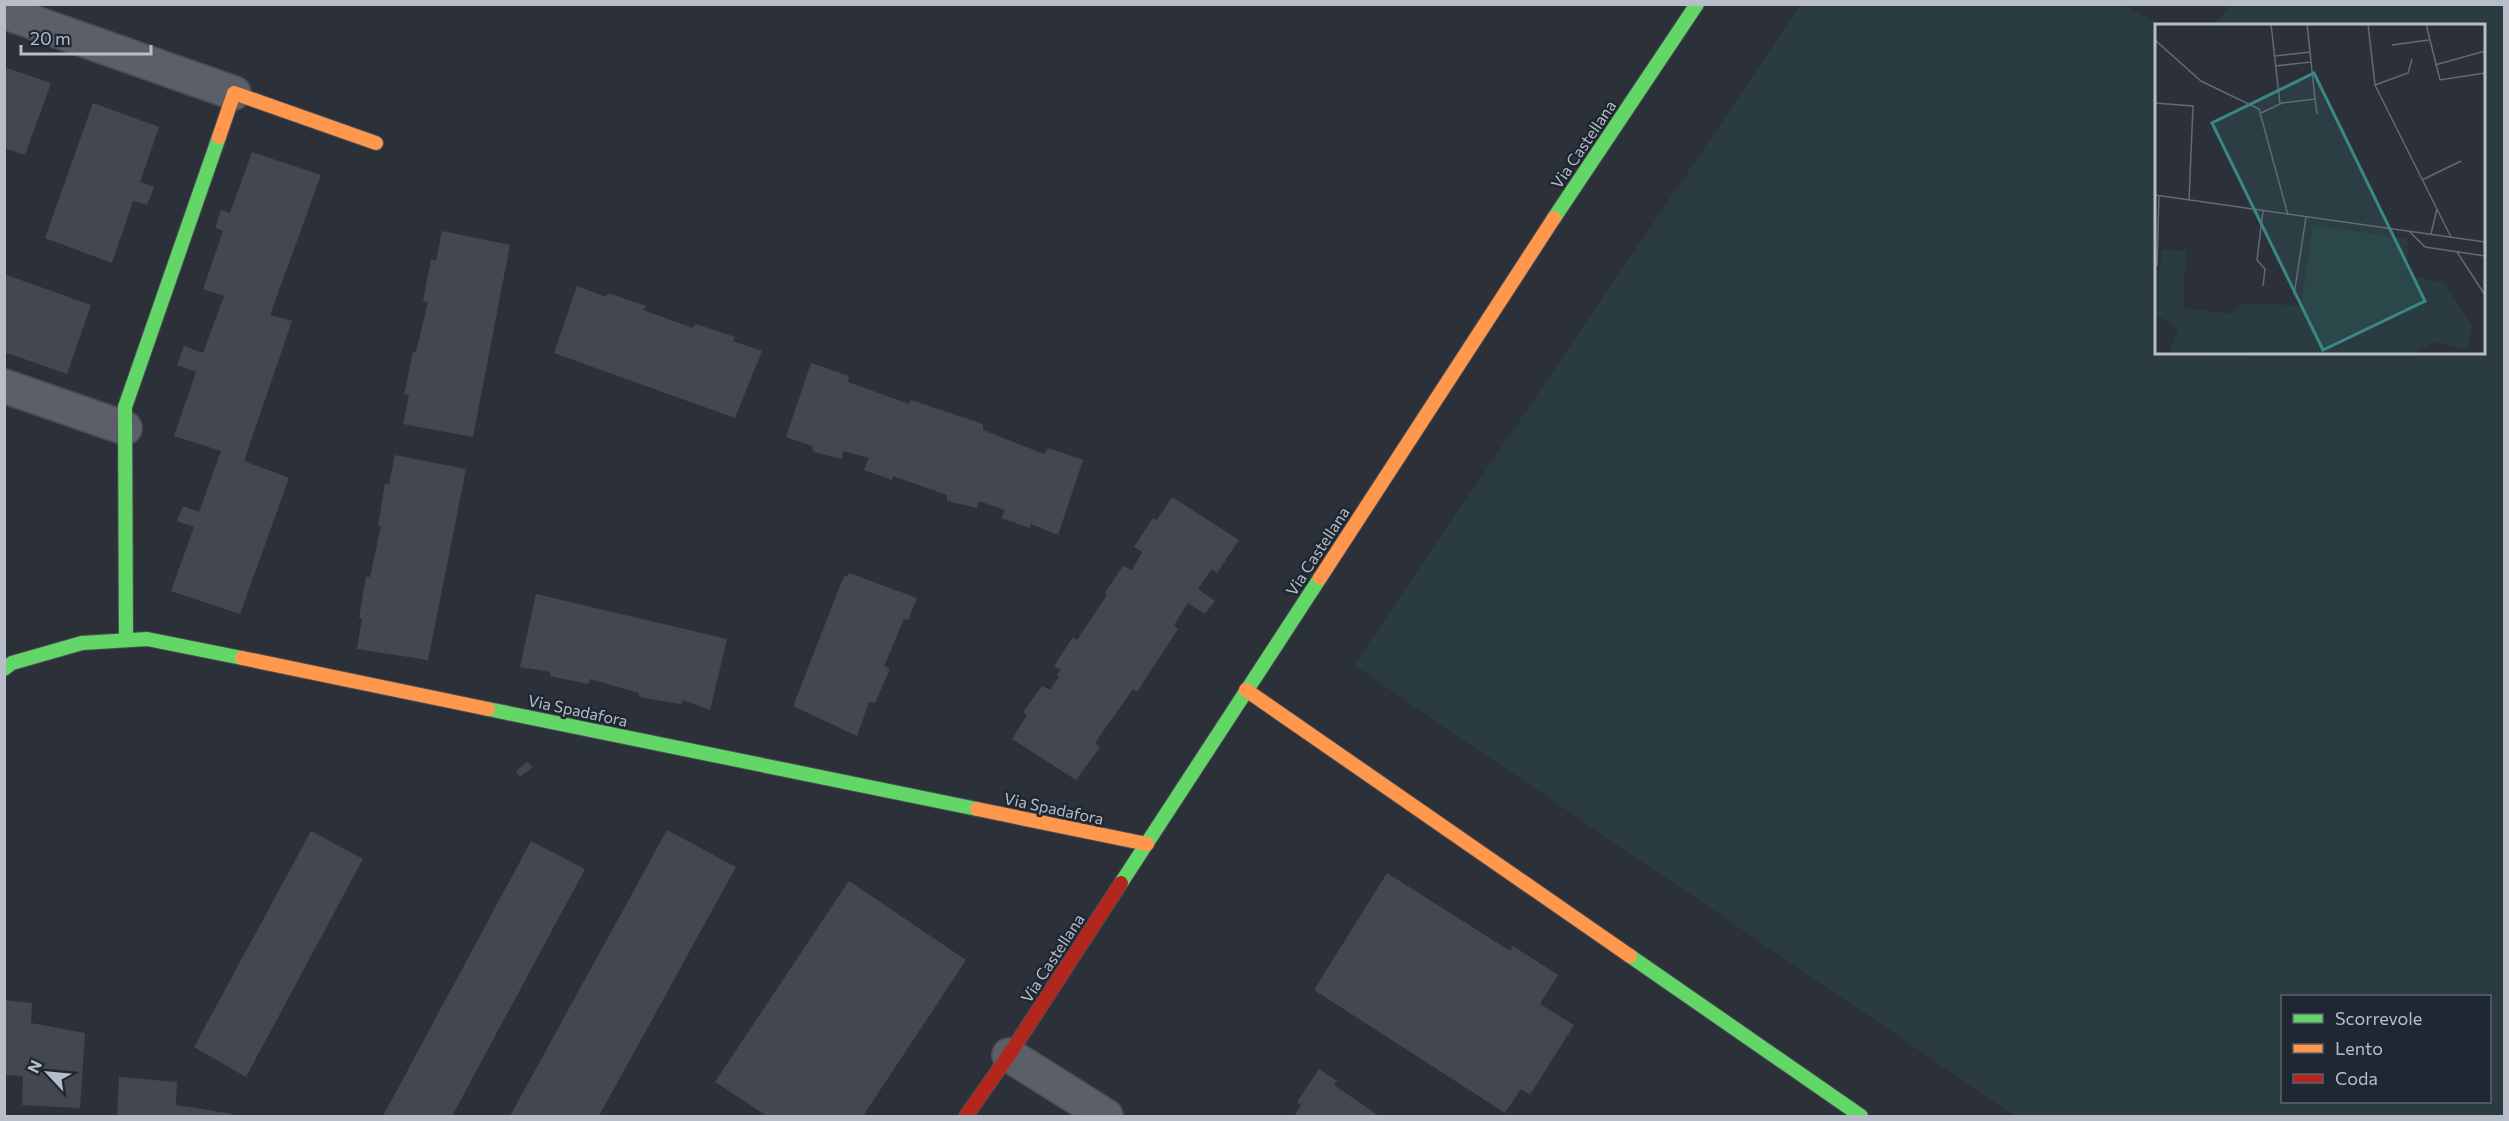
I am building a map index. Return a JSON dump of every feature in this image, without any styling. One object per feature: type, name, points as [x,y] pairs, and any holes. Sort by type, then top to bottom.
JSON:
[{"type":"street","name":"Via Castellana","points":[[966,1116],[1009,1055],[1558,212],[1697,4]]},
{"type":"street","points":[[4,12],[376,143]]},
{"type":"street","points":[[126,640],[124,407],[234,93]]},
{"type":"street","points":[[4,386],[125,428]]},
{"type":"street","name":"Via Spadafora","points":[[4,669],[12,663],[82,643],[147,639],[1147,844]]},
{"type":"street","points":[[1246,690],[1861,1116]]},
{"type":"street","points":[[1009,1055],[1106,1116]]},
{"type":"shaded area","points":[[1801,5],[2122,5],[2160,24],[2155,24],[2155,354],[2485,354],[2485,24],[2214,24],[2231,5],[2504,5],[2504,1116],[2014,1115],[1354,665]]},
{"type":"building","points":[[4,67],[51,83],[25,155],[4,148]]},
{"type":"building","points":[[93,103],[159,127],[140,182],[154,187],[147,205],[133,201],[112,263],[45,238]]},
{"type":"building","points":[[252,152],[321,175],[270,315],[292,321],[244,461],[289,478],[240,614],[171,591],[194,527],[177,521],[183,506],[199,512],[221,451],[174,436],[196,372],[177,365],[184,346],[203,353],[224,296],[203,289],[223,231],[215,228],[221,210],[230,213]]},
{"type":"building","points":[[442,231],[510,245],[473,437],[403,424],[409,395],[404,394],[413,352],[416,352],[428,302],[423,301],[431,259],[436,261]]},
{"type":"building","points":[[4,274],[91,305],[67,374],[7,353],[4,359]]},
{"type":"building","points":[[577,286],[606,297],[608,293],[646,306],[643,310],[693,328],[696,324],[735,337],[733,341],[762,351],[735,418],[554,353]]},
{"type":"building","points":[[811,363],[849,376],[848,382],[909,404],[911,400],[983,424],[983,430],[1044,454],[1048,448],[1083,460],[1058,535],[1031,524],[1030,528],[1001,518],[1005,510],[979,501],[977,508],[947,501],[947,495],[893,476],[892,480],[864,470],[869,458],[843,451],[842,459],[813,452],[812,446],[786,437]]},
{"type":"building","points":[[395,455],[466,469],[428,660],[357,649],[362,618],[359,618],[366,577],[370,577],[381,526],[378,526],[385,484],[389,484]]},
{"type":"building","points":[[1172,497],[1239,540],[1217,573],[1212,569],[1198,589],[1215,601],[1205,614],[1188,603],[1174,625],[1178,629],[1137,692],[1133,689],[1095,743],[1100,747],[1076,780],[1012,739],[1027,715],[1023,712],[1042,686],[1050,690],[1059,677],[1057,675],[1061,670],[1054,666],[1073,637],[1077,640],[1123,566],[1132,570],[1142,552],[1134,547],[1153,518],[1157,520]]},
{"type":"building","points":[[849,573],[917,598],[908,620],[904,619],[884,666],[890,669],[875,703],[869,702],[857,736],[793,706],[844,576],[846,577]]},
{"type":"building","points":[[536,594],[727,639],[710,710],[683,700],[681,704],[639,697],[639,693],[590,679],[588,684],[550,676],[550,672],[520,667]]},
{"type":"building","points":[[527,762],[533,767],[520,777],[516,771]]},
{"type":"building","points":[[667,830],[736,867],[599,1116],[510,1116]]},
{"type":"building","points":[[311,831],[363,859],[246,1077],[194,1047]]},
{"type":"building","points":[[531,841],[585,869],[452,1116],[383,1116]]},
{"type":"building","points":[[1387,873],[1510,951],[1513,946],[1558,975],[1540,1004],[1574,1025],[1530,1095],[1521,1089],[1505,1113],[1314,990]]},
{"type":"building","points":[[849,881],[966,960],[863,1116],[767,1116],[715,1082]]},
{"type":"building","points":[[4,1000],[32,1003],[31,1023],[85,1033],[80,1108],[22,1105],[23,1076],[4,1075]]},
{"type":"building","points":[[1319,1069],[1337,1081],[1334,1085],[1379,1116],[1294,1116],[1301,1105],[1297,1102]]},
{"type":"building","points":[[119,1077],[177,1082],[176,1105],[233,1114],[233,1116],[117,1116]]},
{"type":"traffic: fast","points":[[1554,218],[1697,4]]},
{"type":"traffic: fast","points":[[126,640],[125,407],[219,137]]},
{"type":"traffic: fast","points":[[1121,883],[1320,578]]},
{"type":"traffic: fast","points":[[4,669],[12,663],[82,643],[147,639],[242,658]]},
{"type":"traffic: fast","points":[[488,709],[977,809]]},
{"type":"traffic: fast","points":[[1630,956],[1861,1116]]},
{"type":"traffic: slow","points":[[219,137],[234,93],[376,143]]},
{"type":"traffic: slow","points":[[1320,578],[1554,218]]},
{"type":"traffic: slow","points":[[242,658],[488,709]]},
{"type":"traffic: slow","points":[[1246,690],[1630,956]]},
{"type":"traffic: slow","points":[[977,809],[1147,844]]},
{"type":"traffic: jam","points":[[966,1116],[1009,1055],[1121,883]]}]
